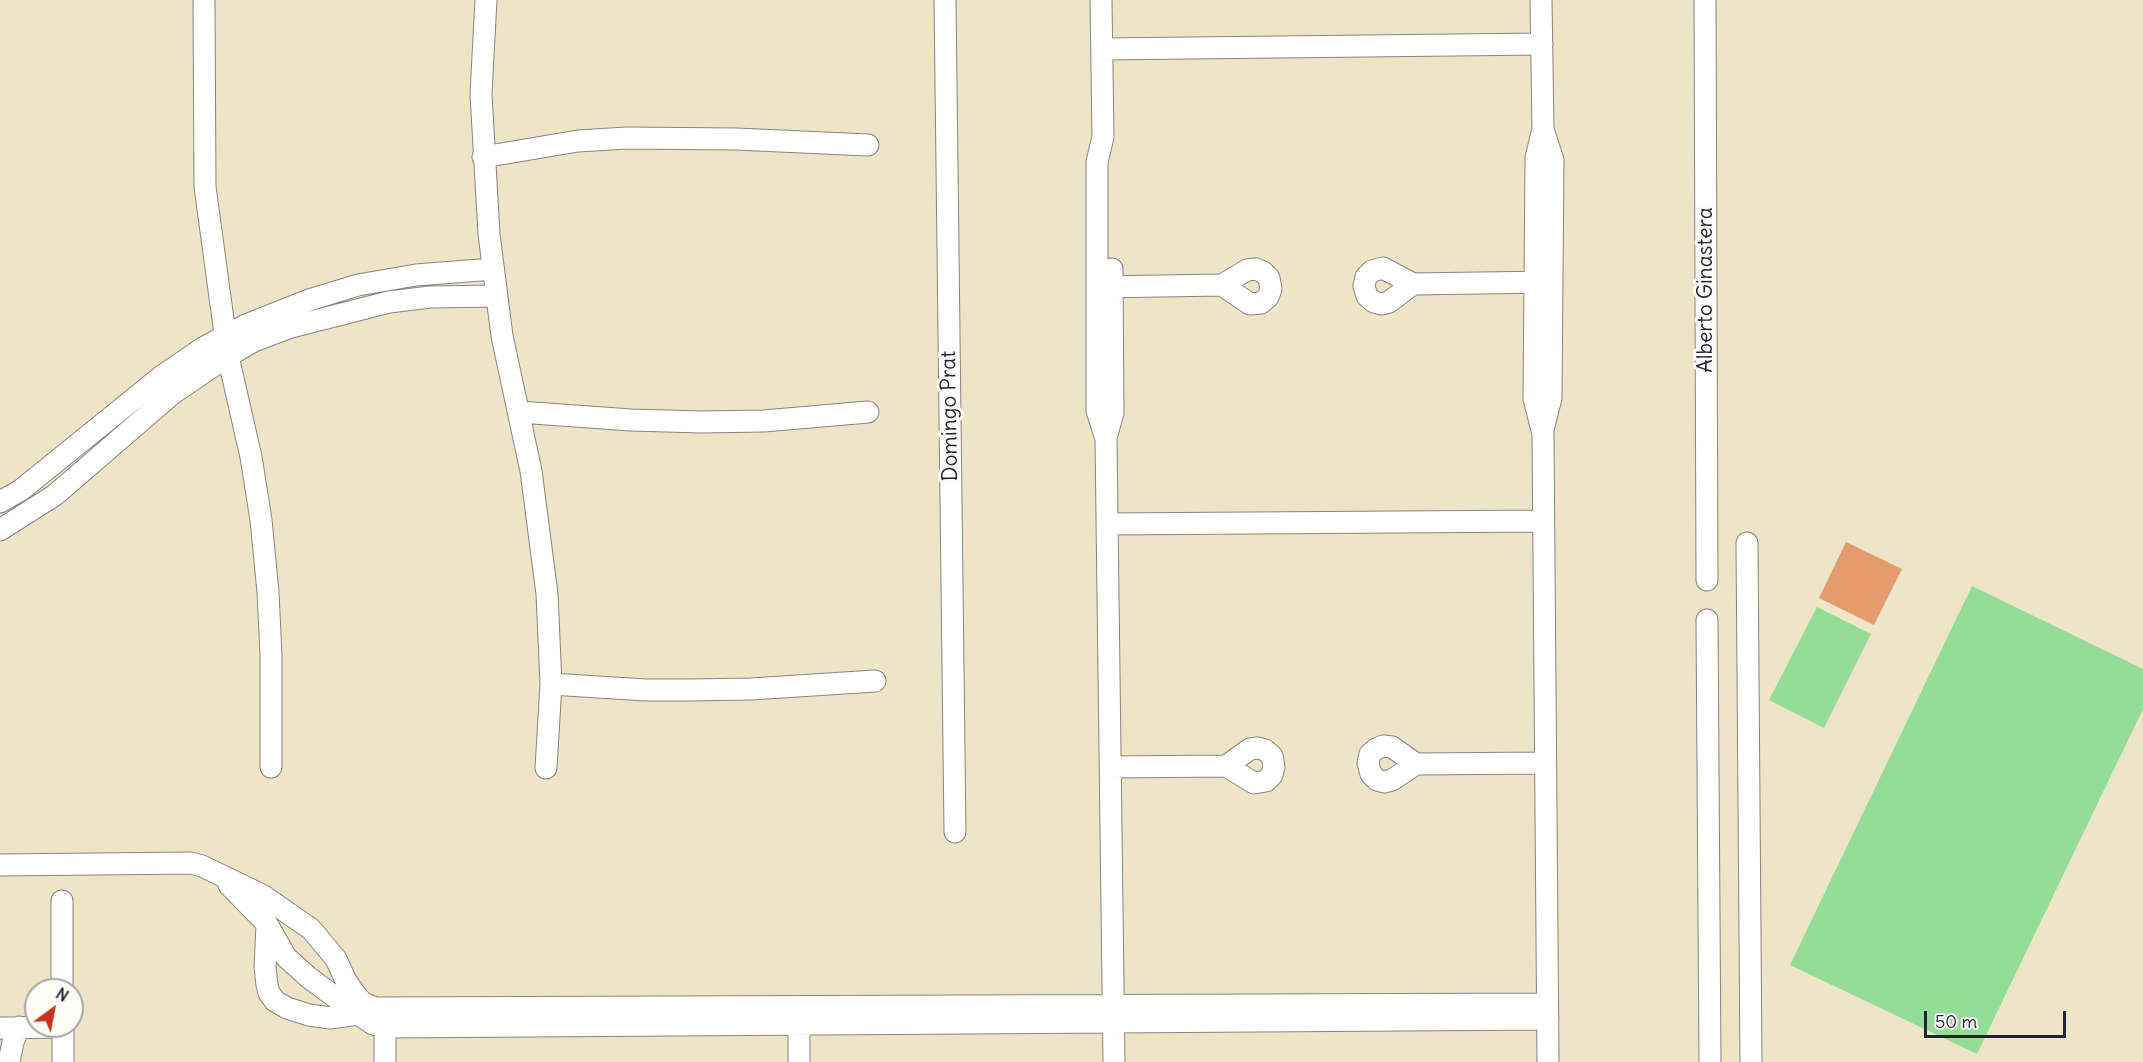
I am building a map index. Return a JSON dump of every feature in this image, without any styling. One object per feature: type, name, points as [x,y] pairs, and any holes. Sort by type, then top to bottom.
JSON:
[{"type":"street","points":[[204,0],[205,188],[226,346],[251,457],[261,520],[272,656],[271,767]]},
{"type":"street","points":[[486,0],[481,94],[483,157],[496,296],[509,371],[531,471],[547,594],[551,684],[546,768]]},
{"type":"street","name":"Domingo Prat","points":[[945,0],[955,832]]},
{"type":"street","points":[[1101,0],[1103,137],[1110,163],[1104,287],[1113,413],[1106,439],[1114,1062]]},
{"type":"street","points":[[1541,0],[1543,129],[1553,160],[1544,282],[1551,398],[1543,434],[1548,1062]]},
{"type":"street","name":"Alberto Ginastera","points":[[1705,0],[1707,580]]},
{"type":"street","points":[[1102,49],[1542,44]]},
{"type":"street","points":[[483,157],[578,141],[627,138],[736,139],[868,145]]},
{"type":"street","points":[[0,530],[55,495],[226,346],[246,325],[309,300],[358,285],[416,275],[493,268]]},
{"type":"street","points":[[1413,284],[1544,282]]},
{"type":"street","points":[[1104,287],[1222,285]]},
{"type":"street","points":[[0,502],[29,483],[162,376],[226,346],[254,342],[291,327],[389,302],[430,297],[496,296]]},
{"type":"street","points":[[519,412],[631,420],[701,422],[764,421],[868,412]]},
{"type":"street","points":[[1107,524],[1543,522]]},
{"type":"street","points":[[1746,543],[1750,1062]]},
{"type":"street","points":[[1707,620],[1710,1062]]},
{"type":"street","points":[[551,684],[646,690],[689,690],[751,689],[875,681]]},
{"type":"street","points":[[1416,764],[1545,763]]},
{"type":"street","points":[[1110,767],[1226,766]]},
{"type":"street","points":[[0,865],[191,863],[218,873],[262,895],[311,929],[336,959],[346,981],[373,1013],[385,1062]]},
{"type":"street","points":[[218,873],[267,924],[286,957],[308,977],[373,1013]]},
{"type":"street","points":[[62,901],[62,978]]},
{"type":"street","points":[[267,924],[266,976],[269,993],[275,1002],[309,1015],[330,1017],[373,1013],[799,1015],[1547,1011]]},
{"type":"street","points":[[799,1015],[799,1062]]},
{"type":"street","points":[[9,1062],[13,1042],[9,1028],[24,1027]]},
{"type":"street","points":[[63,1038],[63,1062]]},
{"type":"street","points":[[0,1054],[9,1062]]},
{"type":"green space","points":[[1972,586],[2143,669],[2143,709],[1977,1054],[1790,965]]},
{"type":"green space","points":[[1817,607],[1871,634],[1824,728],[1769,700]]},
{"type":"building","points":[[1846,542],[1902,569],[1874,625],[1819,598]]}]
